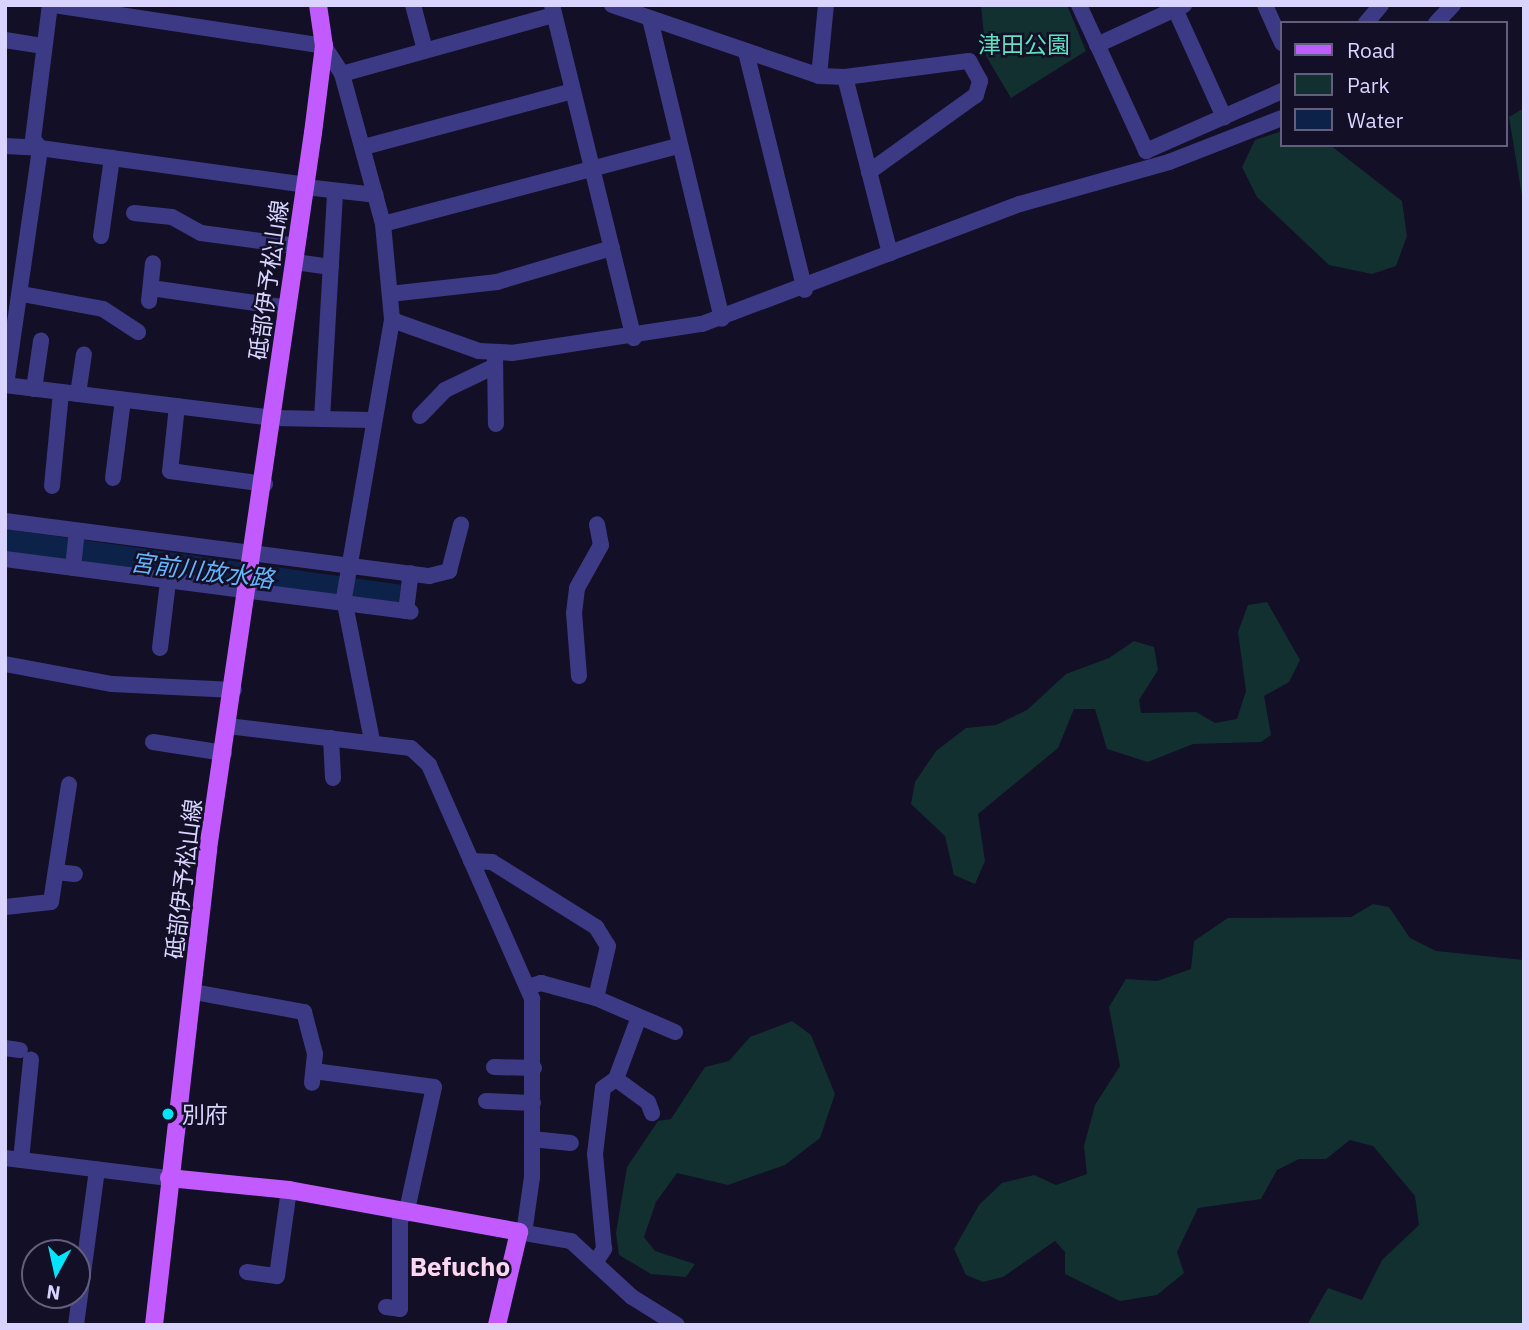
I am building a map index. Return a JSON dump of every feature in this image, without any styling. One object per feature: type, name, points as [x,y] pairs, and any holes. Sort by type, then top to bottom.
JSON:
[{"type":"main road","name":"砥部伊予松山線","points":[[154,1325],[169,1178],[224,753],[251,590],[324,46],[318,5]]},
{"type":"main road","points":[[169,1178],[289,1190],[403,1213],[522,1232],[497,1325]]},
{"type":"street","points":[[372,420],[274,418],[6,385],[22,294],[40,148],[33,139],[44,46],[52,5],[324,46],[342,75],[364,147],[383,224],[392,320],[347,568],[345,601],[372,741]]},
{"type":"street","points":[[413,5],[425,50]]},
{"type":"street","points":[[612,5],[651,23],[819,76],[845,77],[969,61],[980,81],[976,95],[869,172]]},
{"type":"street","points":[[819,76],[826,5]]},
{"type":"street","points":[[1079,5],[1145,160]]},
{"type":"street","points":[[1265,5],[1280,39]]},
{"type":"street","points":[[1438,21],[1453,5]]},
{"type":"street","points":[[1097,45],[1179,7],[1224,117]]},
{"type":"street","points":[[342,75],[553,10],[634,338]]},
{"type":"street","points":[[651,23],[722,319]]},
{"type":"street","points":[[5,40],[44,46]]},
{"type":"street","points":[[746,52],[805,290]]},
{"type":"street","points":[[845,77],[890,253]]},
{"type":"street","points":[[364,147],[573,91]]},
{"type":"street","points":[[1145,160],[1224,117],[1280,92]]},
{"type":"street","points":[[420,416],[445,390],[495,359],[634,338],[722,319],[805,290],[890,253],[1020,204],[1145,160],[1280,119]]},
{"type":"street","points":[[5,146],[40,148],[376,195]]},
{"type":"street","points":[[383,224],[679,146]]},
{"type":"street","points":[[99,236],[112,158]]},
{"type":"street","points":[[322,419],[335,191]]},
{"type":"street","points":[[134,213],[172,217],[201,233],[296,254],[331,267]]},
{"type":"street","points":[[390,294],[497,282],[612,248]]},
{"type":"street","points":[[153,264],[150,294],[289,308]]},
{"type":"street","points":[[22,294],[103,309],[138,332]]},
{"type":"street","points":[[392,320],[495,359]]},
{"type":"street","points":[[34,389],[40,341]]},
{"type":"street","points":[[78,394],[84,354]]},
{"type":"street","points":[[495,359],[496,424]]},
{"type":"street","points":[[52,486],[61,392]]},
{"type":"street","points":[[113,478],[123,400]]},
{"type":"street","points":[[177,406],[170,471],[265,484]]},
{"type":"street","points":[[5,521],[77,534],[410,576],[449,571],[461,525]]},
{"type":"street","points":[[579,676],[574,613],[577,588],[601,545],[597,524]]},
{"type":"street","points":[[73,566],[77,534]]},
{"type":"street","points":[[5,559],[73,566],[168,582],[408,609],[410,576]]},
{"type":"street","points":[[160,648],[168,582]]},
{"type":"street","points":[[5,664],[112,684],[234,691]]},
{"type":"street","points":[[229,726],[372,741],[422,754],[528,987],[534,1068],[533,1139],[522,1232],[571,1241],[632,1297],[677,1325]]},
{"type":"street","points":[[331,738],[333,778]]},
{"type":"street","points":[[153,742],[224,753]]},
{"type":"street","points":[[5,907],[51,902],[63,789]]},
{"type":"street","points":[[471,861],[492,862],[596,928],[608,946],[596,998]]},
{"type":"street","points":[[56,872],[75,874]]},
{"type":"street","points":[[528,987],[541,983],[596,998],[675,1032]]},
{"type":"street","points":[[194,992],[297,1007],[311,1035],[313,1077],[434,1087],[403,1213],[400,1309],[386,1307]]},
{"type":"street","points":[[595,1263],[604,1250],[595,1154],[603,1088],[616,1079],[639,1017]]},
{"type":"street","points":[[19,1053],[13,1159],[169,1178]]},
{"type":"street","points":[[495,1067],[534,1068]]},
{"type":"street","points":[[616,1079],[648,1101],[652,1113]]},
{"type":"street","points":[[486,1101],[533,1103]]},
{"type":"street","points":[[533,1139],[571,1143]]},
{"type":"street","points":[[76,1325],[97,1169]]},
{"type":"street","points":[[247,1272],[277,1276],[289,1190]]},
{"type":"green space","name":"津田公園","points":[[981,5],[1067,5],[1086,51],[1011,98],[986,56]]},
{"type":"green space","points":[[1524,108],[1524,208],[1509,117]]},
{"type":"green space","points":[[1280,132],[1280,147],[1333,147],[1402,201],[1407,236],[1396,266],[1372,274],[1329,265],[1257,197],[1242,167],[1255,140]]},
{"type":"green space","points":[[1267,602],[1300,660],[1289,682],[1264,696],[1271,735],[1261,742],[1193,744],[1148,762],[1107,749],[1095,709],[1074,709],[1058,748],[978,814],[985,861],[975,884],[954,875],[945,836],[911,804],[915,782],[936,751],[966,728],[996,725],[1027,710],[1066,674],[1109,658],[1134,641],[1154,647],[1158,670],[1139,700],[1141,713],[1196,712],[1215,723],[1237,719],[1246,691],[1238,632],[1248,605]]},
{"type":"green space","points":[[1373,904],[1389,907],[1410,938],[1436,951],[1524,960],[1524,1325],[1307,1325],[1328,1288],[1362,1300],[1382,1260],[1419,1225],[1415,1196],[1373,1146],[1350,1140],[1326,1159],[1299,1159],[1277,1170],[1261,1199],[1198,1208],[1177,1252],[1184,1273],[1157,1295],[1120,1301],[1065,1274],[1065,1252],[1055,1241],[1003,1277],[983,1282],[966,1275],[954,1249],[979,1205],[1002,1183],[1034,1175],[1056,1185],[1087,1174],[1084,1146],[1095,1105],[1120,1066],[1109,1007],[1126,979],[1157,981],[1191,969],[1194,941],[1228,918],[1351,917]]},
{"type":"green space","points":[[792,1021],[811,1035],[835,1094],[820,1138],[785,1165],[728,1185],[677,1173],[656,1202],[644,1237],[655,1251],[695,1264],[686,1277],[651,1274],[619,1255],[616,1233],[627,1167],[658,1121],[671,1119],[705,1067],[729,1061],[750,1037]]},
{"type":"water","name":"宮前川放水路","points":[[5,529],[401,585],[398,608],[5,553]]},
{"type":"place","name":"別府","points":[[168,1114]]},
{"type":"district","name":"Befucho","points":[[460,1267]]}]
